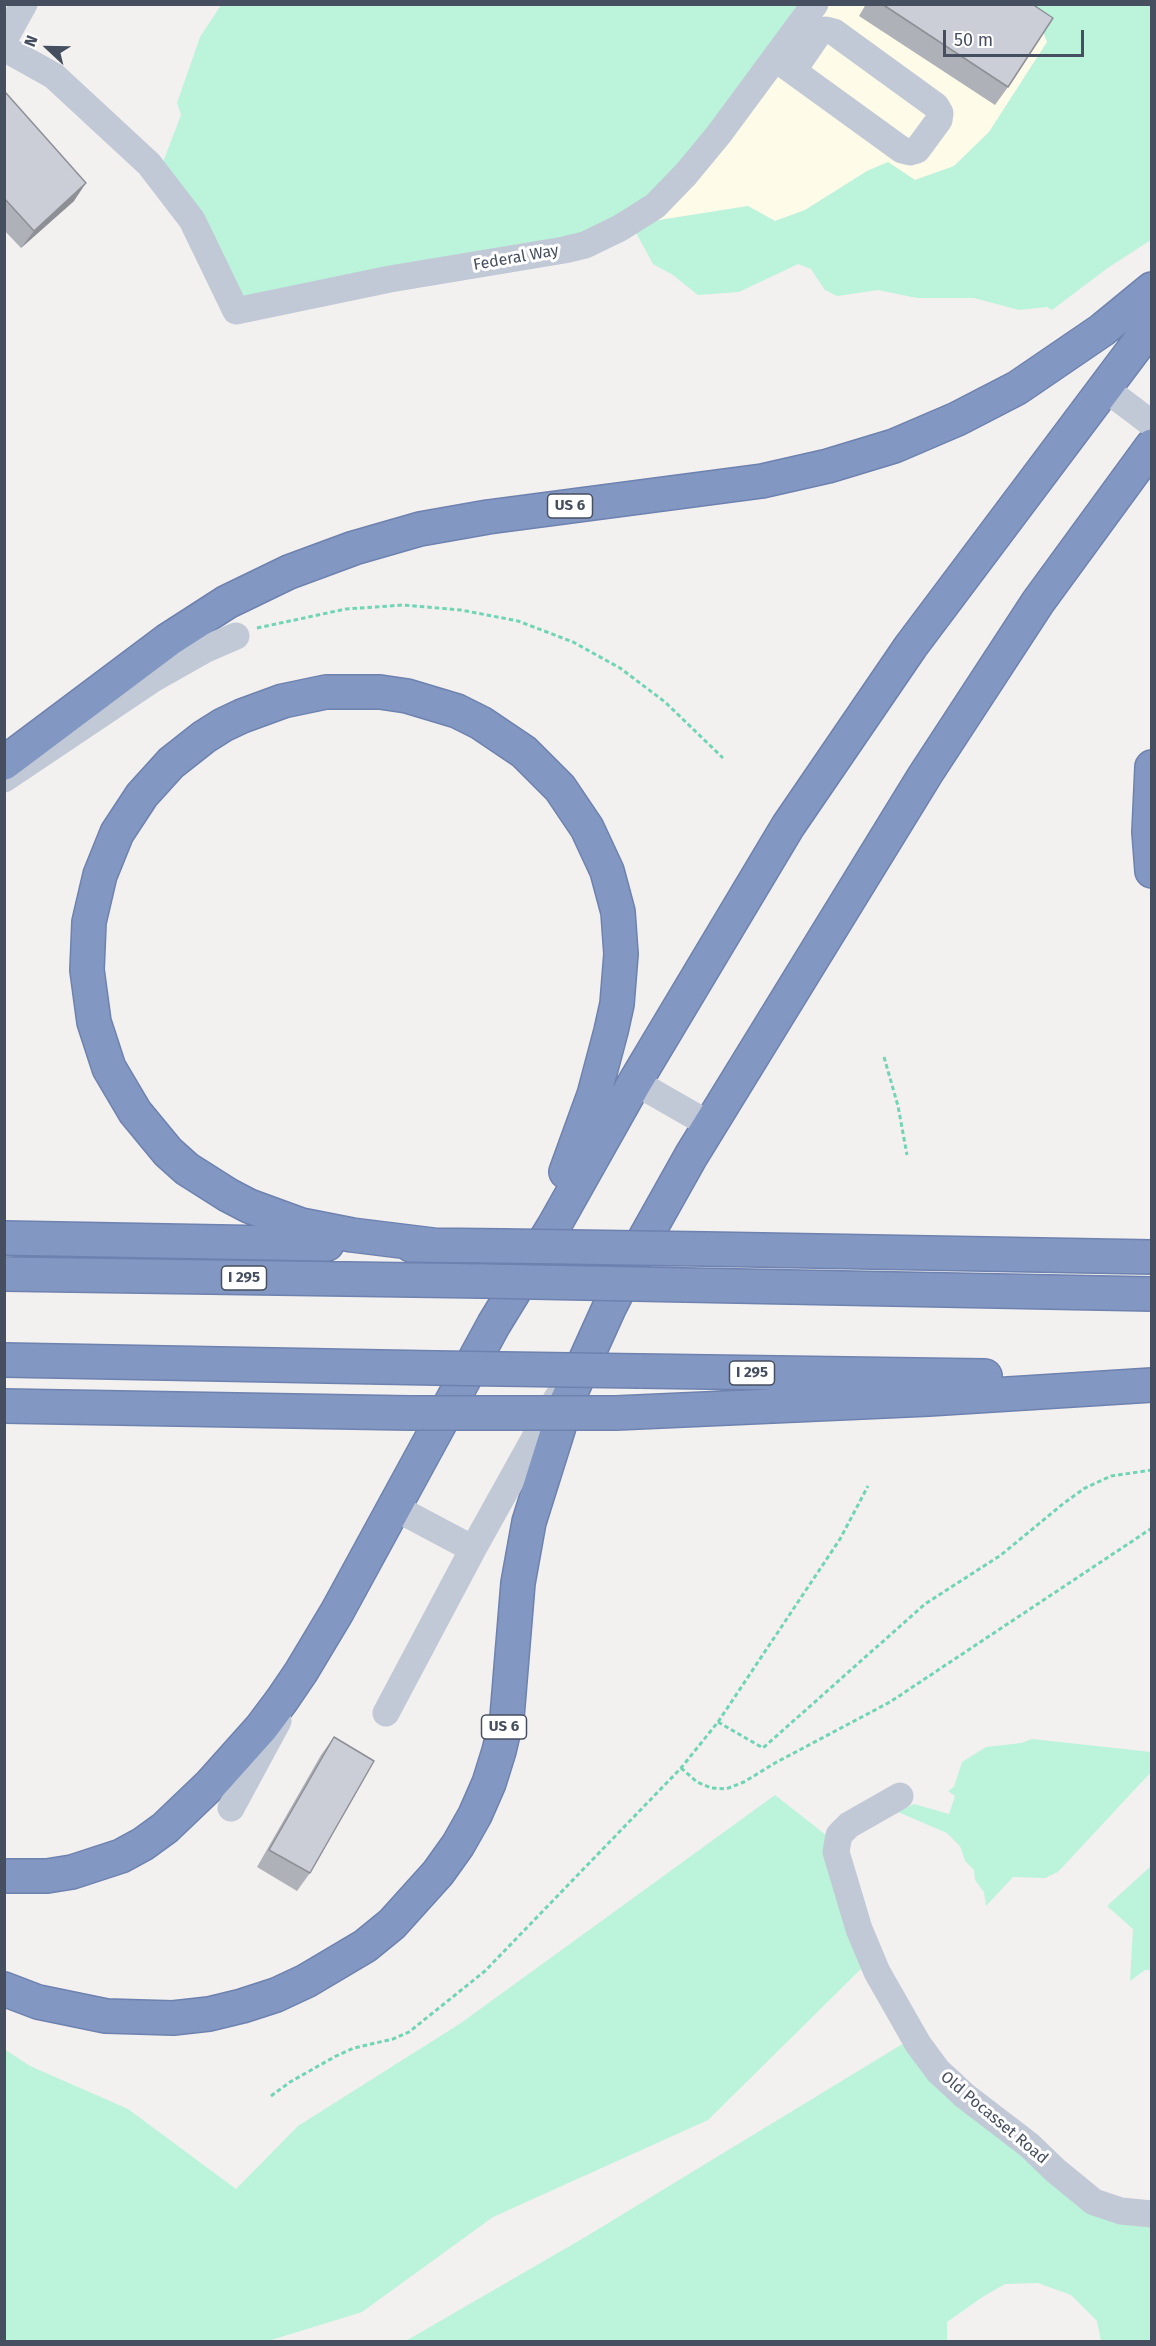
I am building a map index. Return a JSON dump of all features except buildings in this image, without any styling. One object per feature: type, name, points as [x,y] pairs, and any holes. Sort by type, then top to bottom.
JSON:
[{"type":"highway","name":"US 6","points":[[4,763],[168,640],[227,602],[289,572],[354,548],[420,529],[488,517],[762,481],[828,466],[894,446],[957,419],[1017,387],[1102,330],[1152,289]]},
{"type":"highway","points":[[4,1876],[47,1876],[96,1865],[136,1848],[165,1828],[210,1785],[261,1728],[302,1672],[494,1324],[554,1226],[635,1082],[815,783],[910,646],[1103,387],[1152,325]]},
{"type":"highway","name":"US 6","points":[[4,1989],[38,2002],[106,2016],[152,2018],[209,2014],[276,1995],[337,1965],[383,1931],[417,1899],[458,1845],[489,1783],[507,1717],[518,1583],[536,1494],[556,1431],[579,1373],[609,1308],[656,1218],[710,1125],[870,863],[981,688],[1071,555],[1152,446]]},
{"type":"highway","points":[[433,1245],[352,1235],[301,1225],[249,1206],[206,1183],[168,1152],[135,1112],[109,1068],[94,1022],[87,970],[89,922],[100,875],[117,833],[142,795],[188,748],[232,721],[283,701],[326,692],[380,692],[433,702],[481,723],[524,752],[561,788],[587,828],[608,871],[618,912],[621,954],[616,1004],[609,1041],[594,1095],[566,1173],[494,1324]]},
{"type":"highway","points":[[1152,767],[1149,832],[1152,871]]},
{"type":"highway","points":[[4,1238],[1152,1257]]},
{"type":"highway","name":"I 295","points":[[4,1275],[483,1281],[1152,1294]]},
{"type":"highway","name":"I 295","points":[[4,1360],[1152,1382]]},
{"type":"highway","points":[[4,1406],[410,1413],[616,1413],[918,1400],[1152,1382]]},
{"type":"highway","points":[[4,1429],[84,1418],[208,1410]]},
{"type":"street","points":[[4,40],[24,4]]},
{"type":"street","name":"Federal Way","points":[[4,48],[54,76],[149,164],[179,202],[196,229],[236,311],[390,279],[564,250],[585,245],[620,228],[655,206],[784,64],[815,4]]},
{"type":"street","points":[[826,30],[834,32],[936,106],[940,113],[939,120],[917,150],[910,152],[902,150],[784,64],[819,33],[826,30]]},
{"type":"street","points":[[1103,387],[1152,424]]},
{"type":"street","points":[[4,779],[153,679],[188,658],[237,636]]},
{"type":"street","points":[[635,1082],[710,1125]]},
{"type":"street","points":[[386,1713],[473,1549],[656,1218]]},
{"type":"street","points":[[394,1507],[473,1549]]},
{"type":"street","points":[[231,1808],[337,1612]]},
{"type":"street","name":"Old Pocasset Road","points":[[900,1796],[849,1824],[839,1835],[836,1852],[859,1929],[877,1972],[918,2044],[938,2071],[965,2096],[1029,2145],[1094,2202],[1121,2211],[1152,2214]]},
{"type":"path","points":[[237,636],[261,627],[309,615],[375,606],[433,606],[518,621],[573,642],[620,668],[665,702],[723,758]]},
{"type":"path","points":[[884,1056],[898,1106],[907,1155]]},
{"type":"path","points":[[718,1722],[763,1748],[926,1605],[1001,1555],[1064,1503],[1085,1488],[1111,1476],[1152,1470]]},
{"type":"path","points":[[271,2096],[290,2082],[336,2056],[354,2048],[393,2039],[420,2025],[485,1971],[681,1768],[718,1722],[840,1539],[868,1486]]},
{"type":"path","points":[[681,1768],[697,1782],[711,1788],[726,1789],[744,1782],[783,1758],[890,1701],[1152,1528]]},
{"type":"shaded area","points":[[812,5],[1004,5],[1042,30],[1047,42],[989,132],[954,166],[915,180],[867,171],[805,210],[775,221],[748,206],[647,222]]},
{"type":"green space","points":[[221,5],[812,5],[630,223],[239,308],[158,175],[181,115],[177,103],[200,37]]},
{"type":"green space","points":[[1036,5],[1151,5],[1151,240],[1109,267],[1052,310],[1047,307],[1019,310],[974,298],[917,298],[878,290],[837,296],[825,290],[811,269],[798,264],[739,292],[698,295],[673,275],[653,264],[633,227],[647,222],[748,206],[775,221],[805,210],[867,171],[888,162],[915,180],[954,166],[989,132],[1047,42],[1035,9]]},
{"type":"green space","points":[[1032,1739],[1151,1752],[1151,1772],[1058,1872],[1045,1878],[1013,1877],[986,1906],[984,1892],[975,1880],[974,1870],[965,1861],[960,1846],[947,1833],[898,1812],[914,1804],[949,1814],[955,1796],[948,1791],[954,1787],[962,1762],[986,1747],[1021,1743]]},
{"type":"green space","points":[[775,1795],[836,1843],[867,1963],[708,2120],[493,2217],[362,2312],[268,2341],[5,2341],[4,2049],[30,2066],[128,2109],[236,2189],[298,2126],[461,2023]]},
{"type":"green space","points":[[1151,1866],[1151,1970],[1145,1970],[1130,1981],[1133,1929],[1107,1906]]},
{"type":"green space","points":[[914,2037],[1092,2201],[1151,2212],[1151,2341],[1101,2341],[1097,2321],[1071,2295],[1038,2283],[1005,2284],[984,2296],[947,2322],[947,2341],[404,2342],[587,2236]]}]
